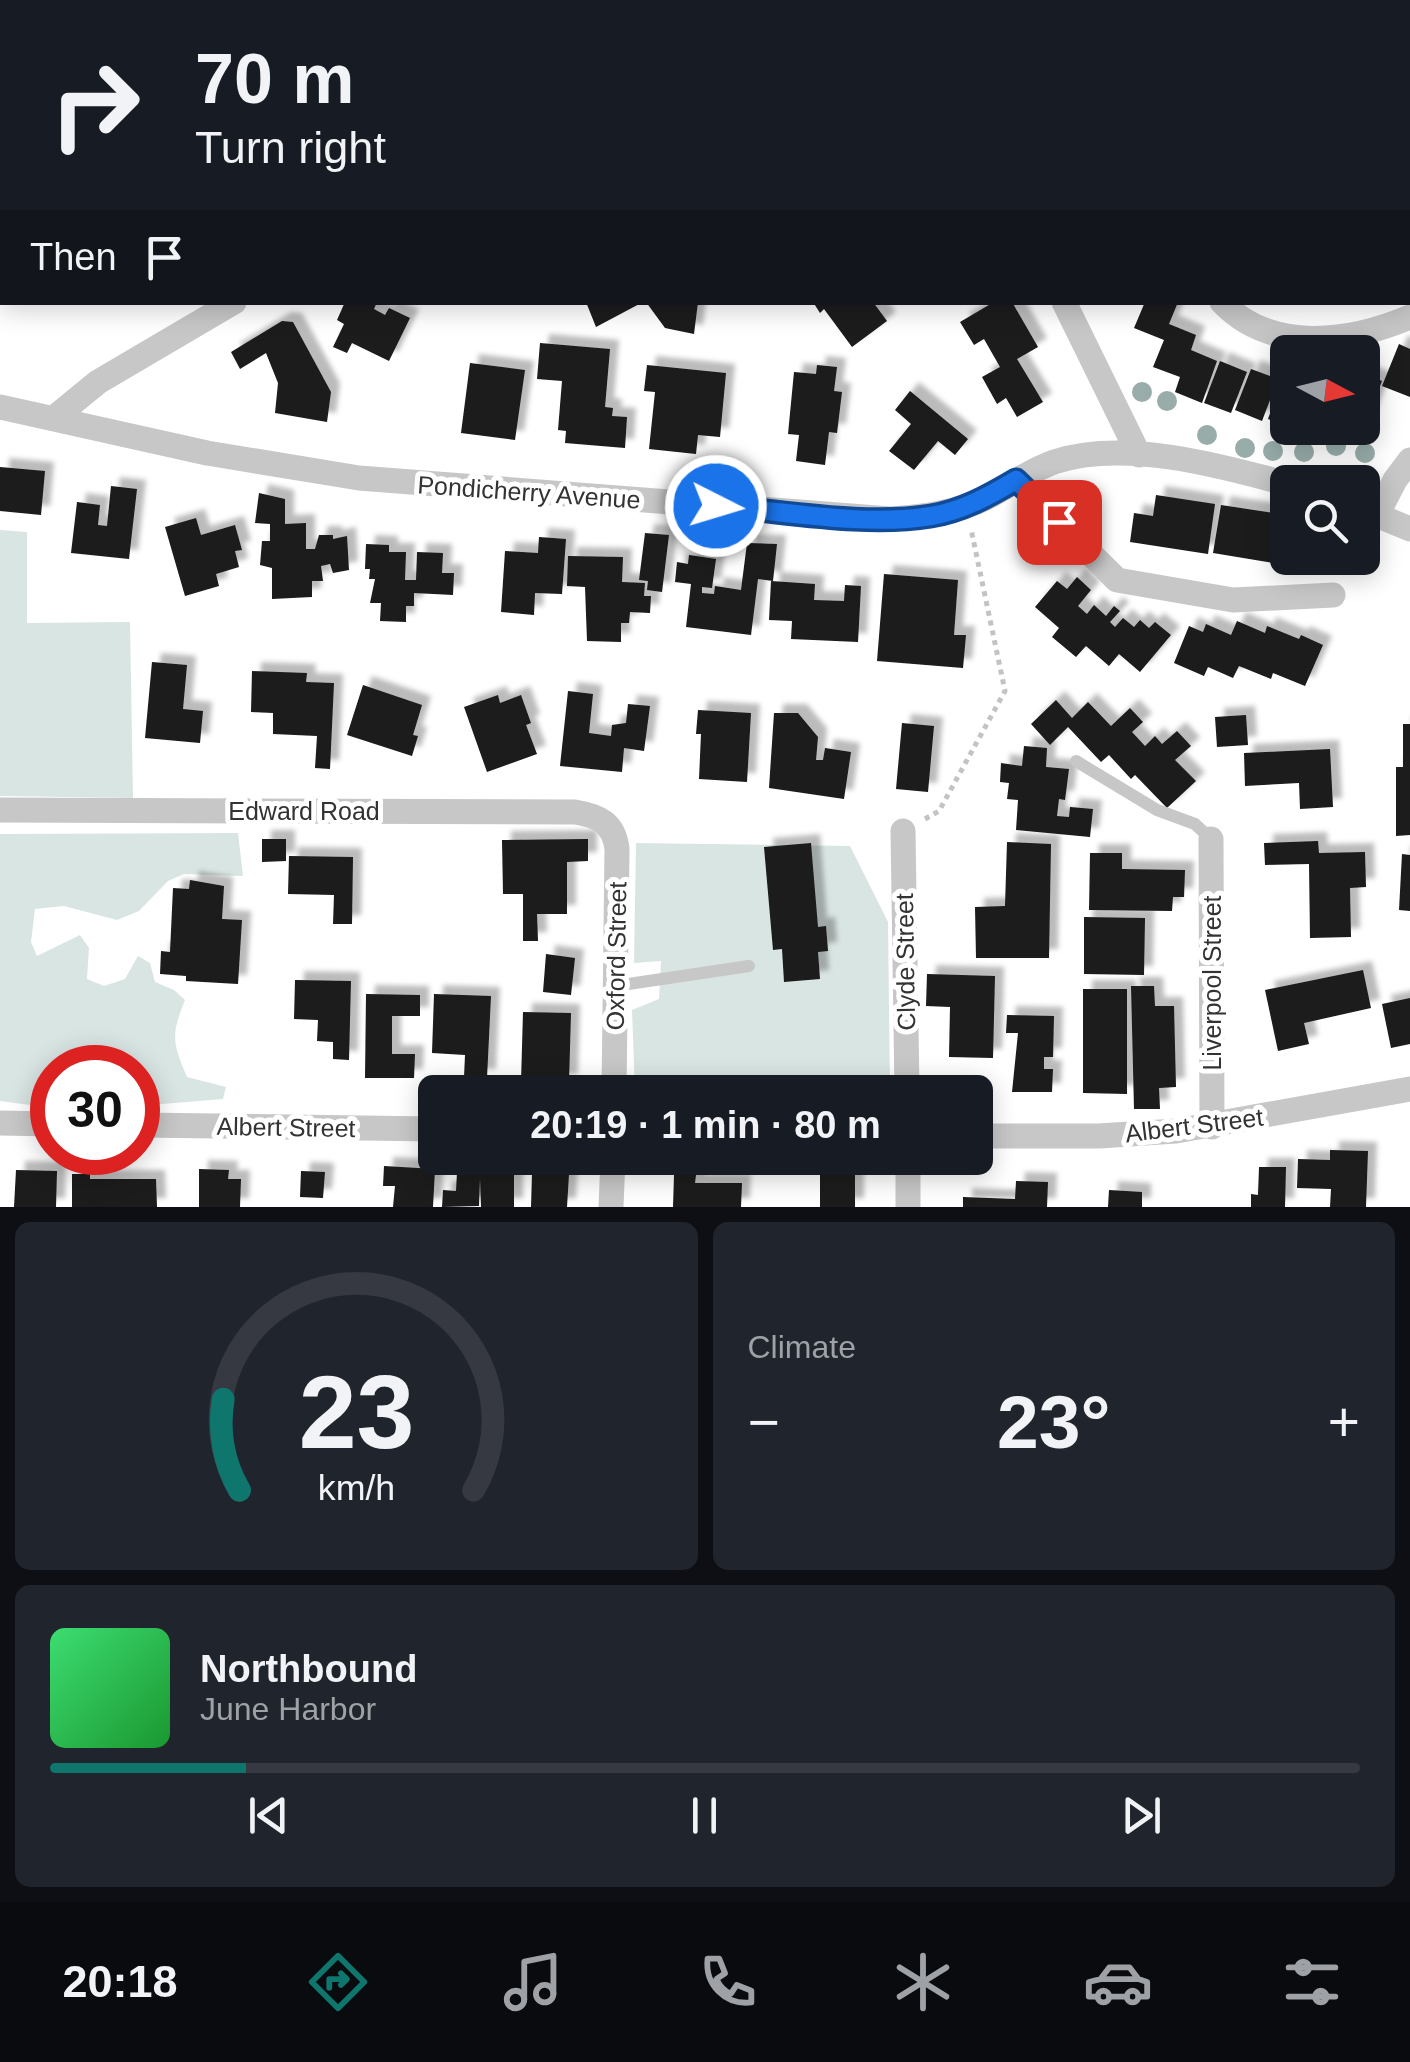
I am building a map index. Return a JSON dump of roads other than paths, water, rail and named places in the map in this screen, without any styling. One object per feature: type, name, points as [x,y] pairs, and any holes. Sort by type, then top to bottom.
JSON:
[{"type":"street","points":[[54,418],[98,382],[229,305]]},
{"type":"street","points":[[1065,305],[1139,455]]},
{"type":"street","points":[[1225,305],[1242,320],[1301,338],[1333,339],[1362,334],[1410,316]]},
{"type":"street","name":"Pondicherry Avenue","points":[[0,407],[207,453],[359,478],[874,518],[932,516],[966,507],[1054,462],[1088,455],[1139,455],[1209,465],[1270,480]]},
{"type":"street","points":[[1380,499],[1410,460]]},
{"type":"street","points":[[1016,480],[1118,580],[1233,600],[1334,595]]},
{"type":"street","points":[[1380,516],[1410,529]]},
{"type":"street","name":"Edward Road","points":[[0,810],[574,812],[607,823]]},
{"type":"street","name":"Oxford Street","points":[[607,823],[616,849],[614,1075]]},
{"type":"street","name":"Clyde Street","points":[[903,831],[907,1075]]},
{"type":"street","name":"Liverpool Street","points":[[1211,839],[1212,1127]]},
{"type":"street","name":"Albert Street","points":[[993,1136],[1100,1136],[1212,1127],[1410,1089]]},
{"type":"street","points":[[0,1123],[30,1124]]},
{"type":"street","name":"Albert Street","points":[[160,1125],[418,1129]]},
{"type":"street","points":[[611,1207],[612,1175]]},
{"type":"street","points":[[908,1175],[908,1207]]},
{"type":"lane","points":[[1076,761],[1157,810],[1195,824],[1211,839]]},
{"type":"lane","points":[[615,986],[749,966]]}]
